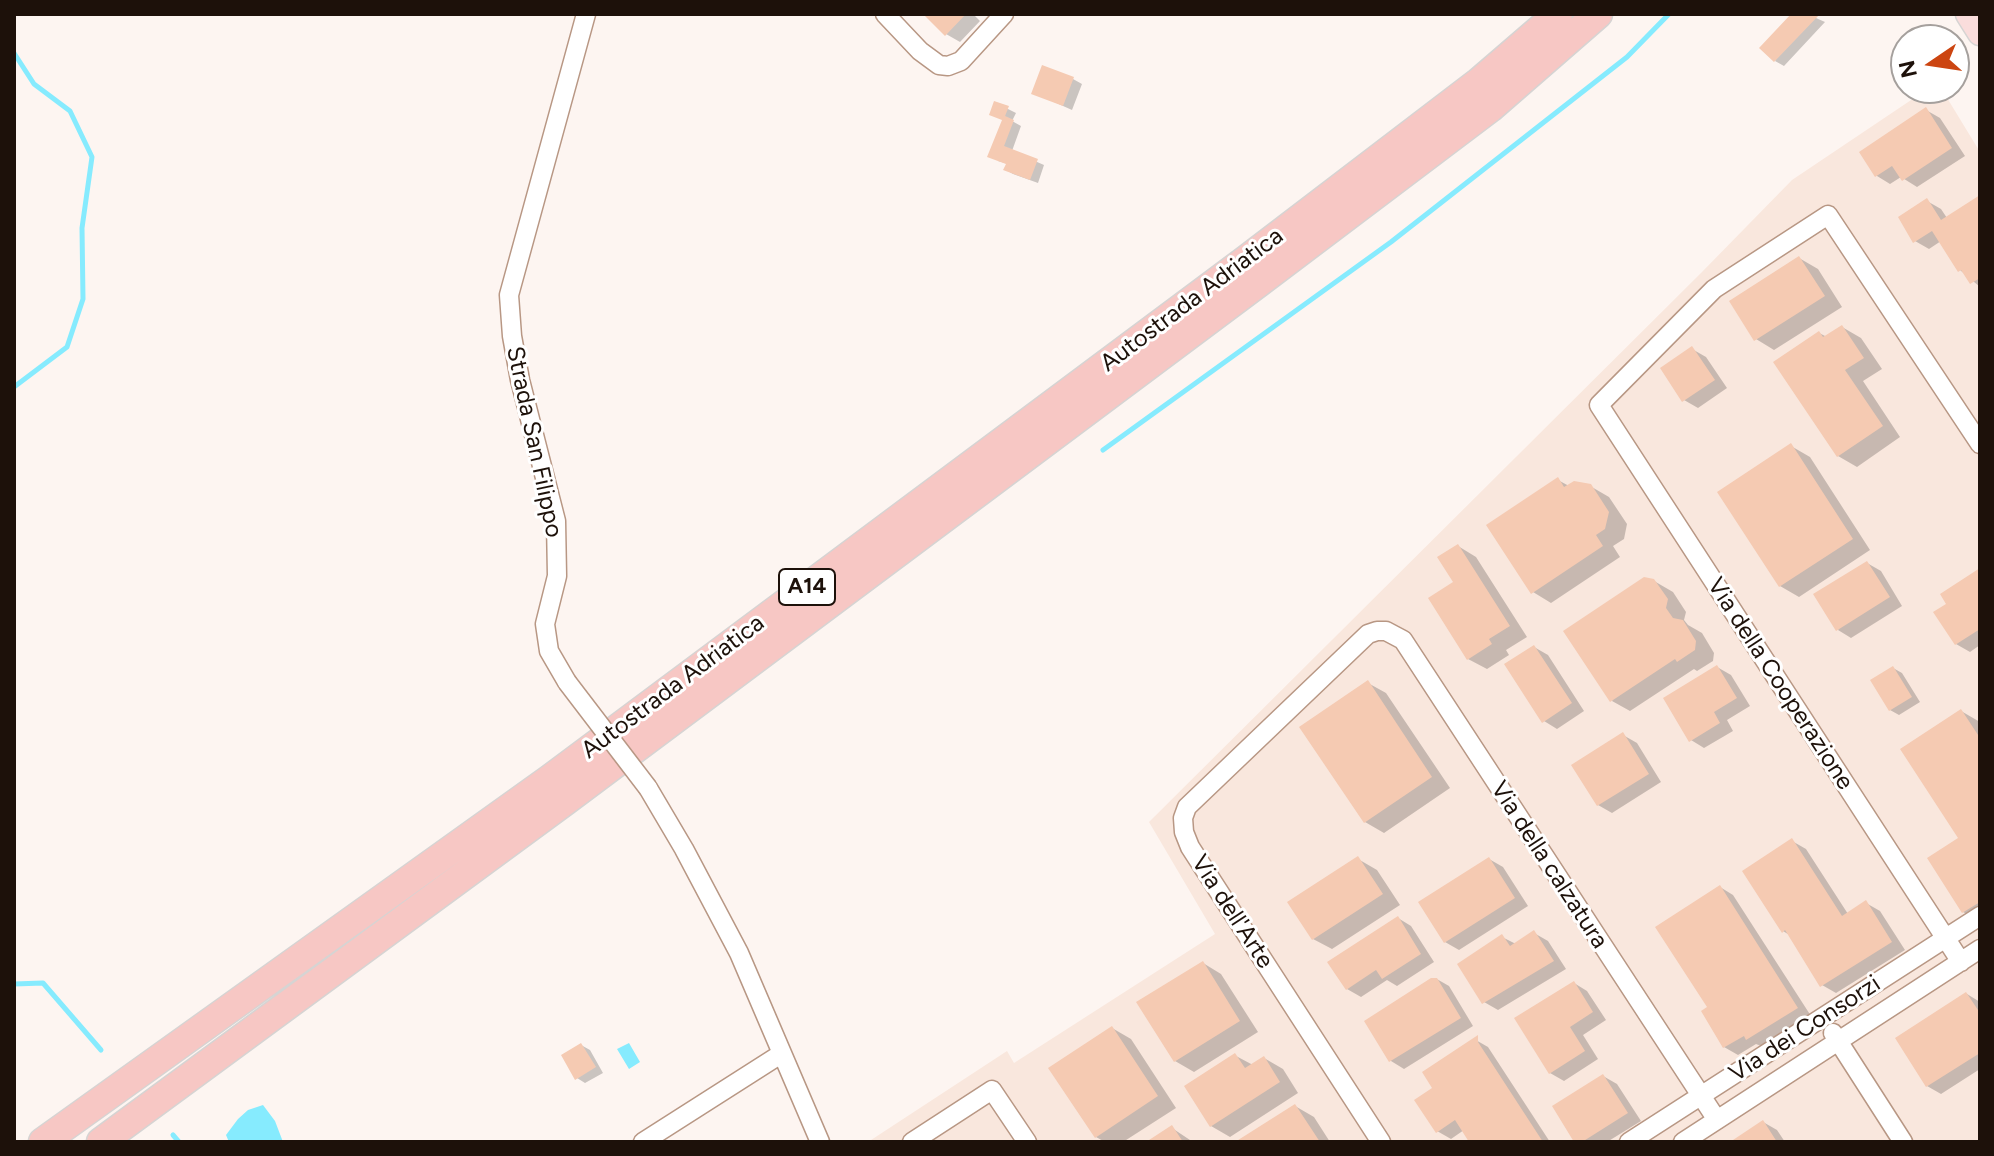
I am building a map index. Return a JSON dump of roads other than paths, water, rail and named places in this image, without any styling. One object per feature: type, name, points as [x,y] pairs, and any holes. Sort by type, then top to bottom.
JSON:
[{"type":"highway","name":"Autostrada Adriatica","points":[[43,1142],[550,779],[1258,251],[1479,82],[1558,14]]},
{"type":"highway","name":"Autostrada Adriatica","points":[[101,1142],[552,811],[1258,283],[1490,108],[1598,14]]},
{"type":"main road","points":[[1968,14],[1980,33]]},
{"type":"street","name":"Strada San Filippo","points":[[586,14],[509,295],[520,380],[556,521],[557,576],[545,624],[549,651],[567,682],[648,788],[684,849],[739,953],[820,1142]]},
{"type":"street","points":[[885,14],[920,51],[939,65],[948,66],[961,61],[1004,14]]},
{"type":"street","name":"Via della Cooperazione","points":[[1961,962],[1599,405],[1714,289],[1828,215],[1980,444]]},
{"type":"street","name":"Via della calzatura","points":[[1368,634],[1386,631],[1403,640],[1717,1120]]},
{"type":"street","name":"Via dell'Arte","points":[[1368,634],[1187,807],[1183,818],[1190,847],[1381,1142]]},
{"type":"street","name":"Via dei Consorzi","points":[[1629,1142],[1980,916]]},
{"type":"street","name":"Via dei Consorzi","points":[[1683,1142],[1980,949]]},
{"type":"street","points":[[1823,1017],[1903,1142]]},
{"type":"street","points":[[643,1142],[781,1054]]},
{"type":"street","points":[[912,1142],[992,1090],[1027,1142]]},
{"type":"water","points":[[629,1043],[640,1062],[629,1069],[617,1049]]},
{"type":"water","points":[[263,1105],[275,1121],[283,1142],[229,1142],[226,1135],[238,1119],[248,1110]]},
{"type":"waterway","points":[[1103,450],[1391,242],[1627,57],[1669,14]]},
{"type":"waterway","points":[[14,53],[34,84],[70,111],[92,157],[82,228],[83,299],[67,347],[14,387]]},
{"type":"waterway","points":[[14,984],[43,983],[101,1050]]},
{"type":"waterway","points":[[173,1135],[179,1142]]}]
